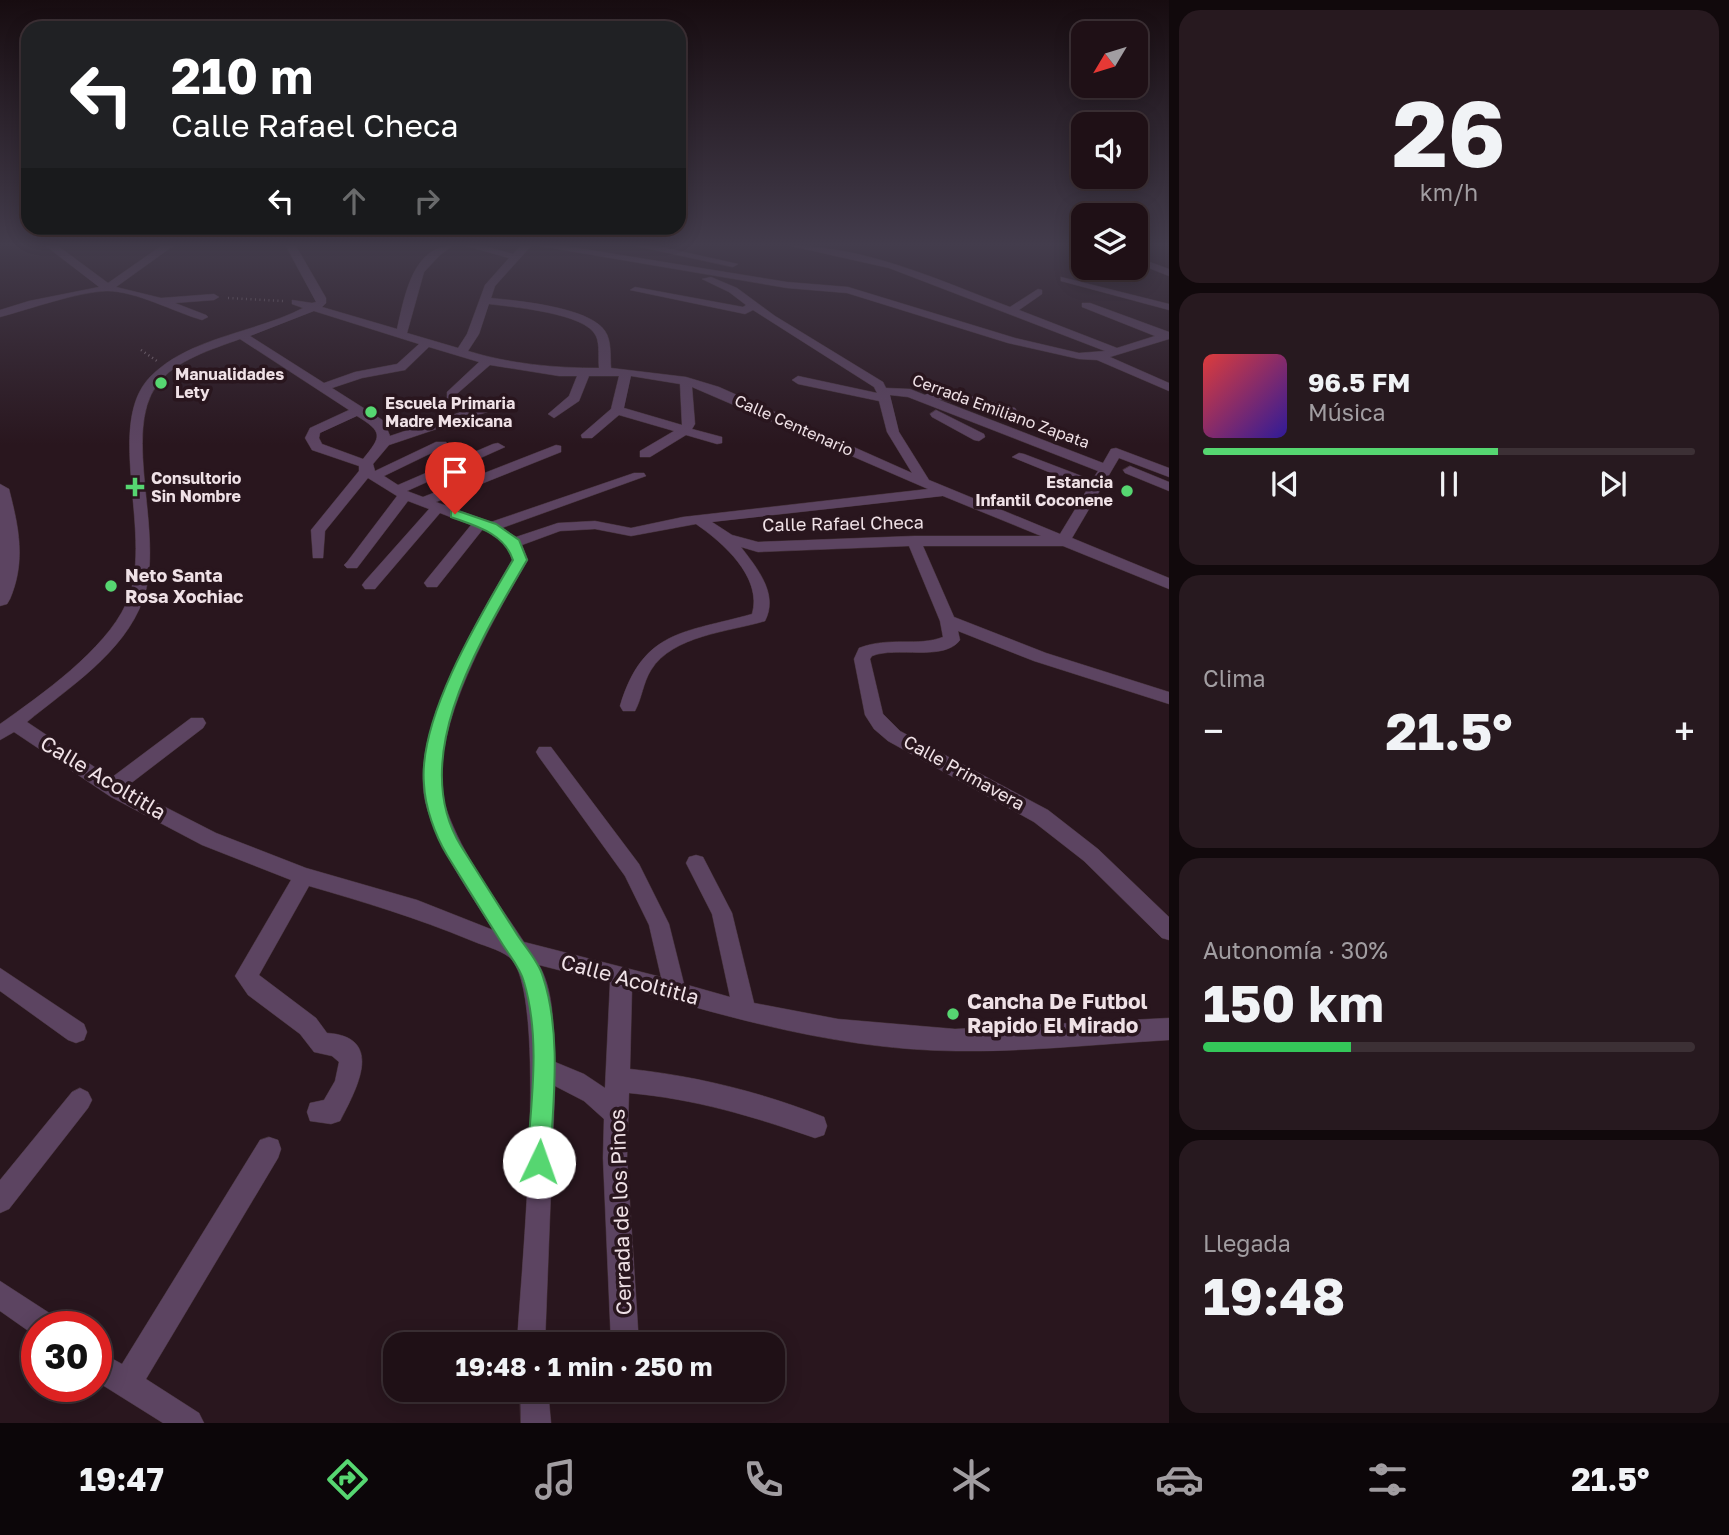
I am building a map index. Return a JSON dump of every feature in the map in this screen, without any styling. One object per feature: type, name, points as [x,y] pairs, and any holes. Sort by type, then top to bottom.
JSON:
[{"type":"street","points":[[191,312],[202,317]]},
{"type":"street","points":[[7,728],[108,642],[125,621],[134,604],[145,538],[138,416],[151,383],[167,367],[190,355],[300,312]]},
{"type":"street","name":"Calle Centenario","points":[[331,312],[487,361],[559,372],[626,372],[686,381],[715,390],[867,459],[1169,584]]},
{"type":"street","points":[[401,334],[407,312]]},
{"type":"street","points":[[461,352],[473,334],[480,312]]},
{"type":"street","points":[[552,312],[593,325],[600,332],[605,371]]},
{"type":"street","points":[[762,312],[868,378],[884,399],[894,434],[918,469],[922,480]]},
{"type":"street","points":[[924,312],[1035,347],[1099,357],[1169,387]]},
{"type":"street","points":[[1015,312],[1118,352]]},
{"type":"street","points":[[1106,312],[1167,335]]},
{"type":"street","points":[[1099,357],[1167,335]]},
{"type":"street","points":[[243,336],[379,424],[384,432],[384,442],[369,470],[318,530],[318,555]]},
{"type":"street","points":[[323,387],[359,374],[401,367],[427,342]]},
{"type":"street","points":[[451,395],[487,361]]},
{"type":"street","points":[[554,414],[575,398],[585,371]]},
{"type":"street","points":[[587,435],[617,410],[626,372]]},
{"type":"street","points":[[798,380],[930,410],[979,438]]},
{"type":"street","points":[[645,454],[689,425],[686,381]]},
{"type":"street","points":[[910,393],[954,397],[1011,411]]},
{"type":"street","name":"Cerrada Emiliano Zapata","points":[[884,399],[910,393],[1169,486]]},
{"type":"street","points":[[384,442],[486,408]]},
{"type":"street","points":[[617,410],[716,440]]},
{"type":"street","points":[[357,411],[315,431],[312,438],[317,447],[369,470],[401,492],[485,525],[514,543],[520,560],[471,645],[443,722],[434,758],[432,783],[436,806],[451,845],[534,977],[541,1017],[544,1070],[532,1332]]},
{"type":"street","points":[[369,470],[441,444]]},
{"type":"street","points":[[352,565],[401,492],[498,447]]},
{"type":"street","points":[[370,585],[430,505],[556,449]]},
{"type":"street","points":[[1063,541],[1116,452],[1169,473]]},
{"type":"street","points":[[1019,457],[1095,486]]},
{"type":"street","points":[[432,583],[485,525],[639,476]]},
{"type":"street","points":[[0,489],[13,546],[9,581],[0,599]]},
{"type":"street","points":[[514,543],[558,527],[595,525],[631,532],[683,521],[948,491]]},
{"type":"street","name":"Calle Rafael Checa","points":[[701,521],[727,538],[758,547],[914,541],[1063,541]]},
{"type":"street","points":[[629,706],[632,688],[644,666],[658,649],[698,633],[759,617],[763,608],[763,597],[757,581],[727,538]]},
{"type":"street","points":[[914,541],[947,621],[1040,657],[1169,698]]},
{"type":"street","name":"Calle Primavera","points":[[947,621],[952,637],[950,642],[938,645],[882,645],[865,652],[862,659],[864,671],[874,715],[880,724],[894,736],[1041,816],[1091,855],[1169,931]]},
{"type":"street","points":[[111,788],[197,723]]},
{"type":"street","name":"Calle Acoltitla","points":[[7,728],[111,788],[209,839],[304,876],[417,909],[517,950],[621,976],[745,1012],[838,1030],[955,1040],[1169,1028]]},
{"type":"street","points":[[545,752],[632,870],[659,924],[675,992]]},
{"type":"street","points":[[696,863],[722,913],[745,1012]]},
{"type":"street","points":[[304,876],[246,976],[256,988],[308,1026],[322,1044],[336,1045],[352,1057],[339,1101],[331,1112],[319,1112]]},
{"type":"street","name":"Cerrada de los Pinos","points":[[621,976],[616,1205],[621,1227],[625,1332]]},
{"type":"street","points":[[0,978],[76,1032]]},
{"type":"street","points":[[544,1070],[578,1081],[599,1096],[617,1115]]},
{"type":"street","points":[[618,1080],[679,1086],[752,1104],[816,1126]]},
{"type":"street","points":[[0,1200],[80,1100]]},
{"type":"street","points":[[126,1385],[269,1149]]},
{"type":"street","points":[[0,1296],[22,1311]]},
{"type":"street","points":[[112,1375],[189,1423]]},
{"type":"street","points":[[535,1402],[536,1423]]},
{"type":"place","name":"Manualidades Lety","points":[[161,383]]},
{"type":"place","name":"Escuela Primaria Madre Mexicana","points":[[371,412]]},
{"type":"place","name":"Consultorio Sin Nombre","points":[[135,487]]},
{"type":"place","name":"Estancia Infantil Coconene","points":[[1127,491]]},
{"type":"place","name":"Neto Santa Rosa Xochiac","points":[[111,586]]},
{"type":"place","name":"Cancha De Futbol Rapido El Mirado","points":[[953,1014]]},
{"type":"route","points":[[455,514],[491,527],[514,543],[520,560],[471,645],[443,722],[434,758],[432,783],[436,806],[451,845],[534,977],[541,1017],[544,1070],[539,1162]]}]
